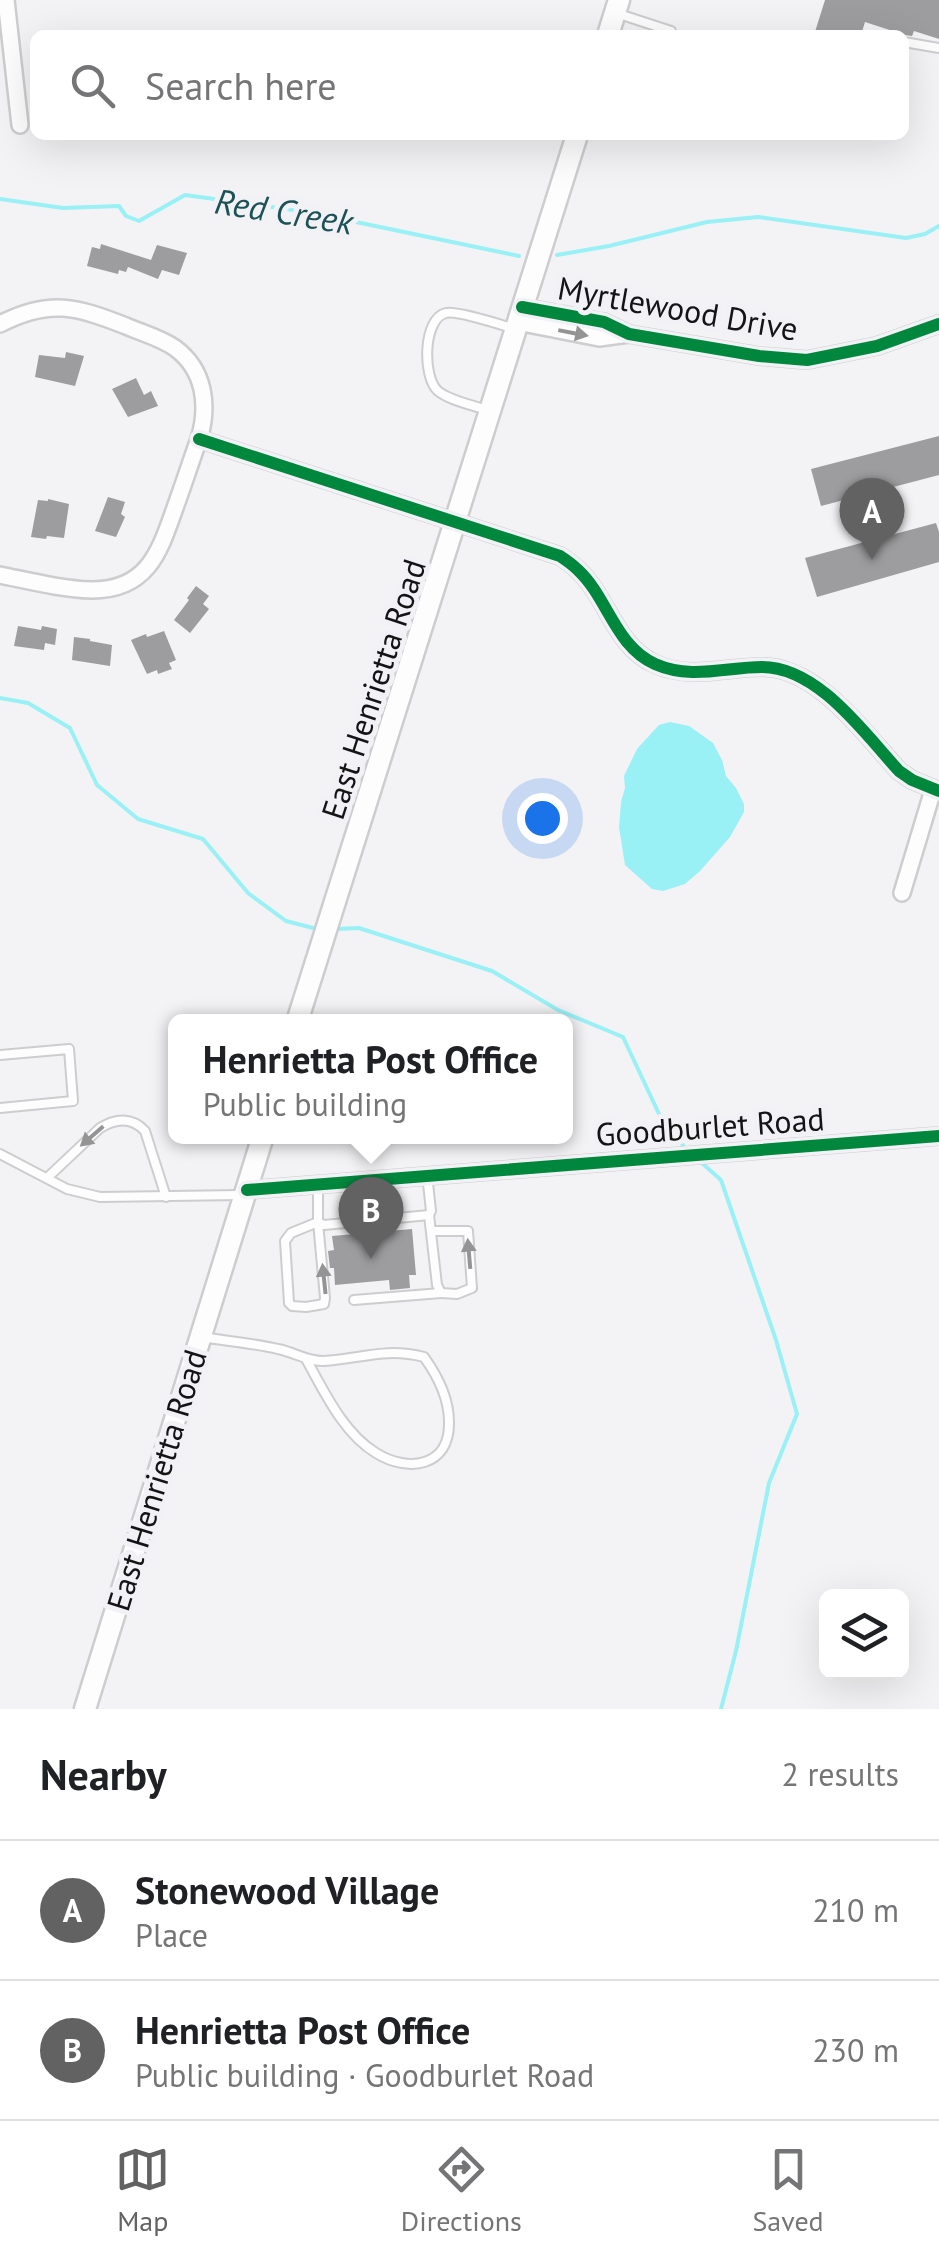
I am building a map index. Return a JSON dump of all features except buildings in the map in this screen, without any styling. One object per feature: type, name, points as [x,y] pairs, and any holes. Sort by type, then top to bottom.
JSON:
[{"type":"main road","points":[[610,30],[617,6]]},
{"type":"main road","name":"East Henrietta Road","points":[[299,1014],[575,140]]},
{"type":"main road","name":"East Henrietta Road","points":[[85,1709],[261,1144]]},
{"type":"street","points":[[6,0],[5,49],[20,125]]},
{"type":"street","points":[[0,324],[38,309],[74,308],[177,349],[189,361],[204,390],[204,422],[162,547],[140,576],[124,584],[90,590],[0,575]]},
{"type":"street","name":"Myrtlewood Drive","points":[[518,319],[604,322],[628,334],[807,360],[877,346],[939,324]]},
{"type":"street","points":[[199,439],[560,556],[587,580],[628,644],[656,664],[696,673],[764,667],[812,682],[900,771],[936,791],[902,893]]},
{"type":"street","name":"Goodburlet Road","points":[[246,1192],[318,1182],[939,1136]]},
{"type":"lane","points":[[617,6],[669,30]]},
{"type":"lane","points":[[909,43],[939,48]]},
{"type":"lane","points":[[490,411],[440,393],[432,384],[427,364],[433,325],[444,313],[451,312],[518,319]]},
{"type":"lane","points":[[0,1055],[70,1049],[73,1101],[0,1108]]},
{"type":"lane","points":[[46,1178],[100,1128],[126,1120],[144,1131],[166,1197]]},
{"type":"lane","points":[[0,1154],[67,1189],[100,1197],[246,1192]]},
{"type":"lane","points":[[427,1174],[437,1285],[441,1293]]},
{"type":"lane","points":[[318,1182],[318,1222],[326,1298],[324,1304],[292,1306],[285,1241],[291,1233],[318,1222],[324,1225],[430,1214]]},
{"type":"lane","points":[[354,1300],[457,1294],[472,1288],[468,1231],[431,1231]]},
{"type":"lane","points":[[201,1337],[282,1349],[306,1359],[324,1361],[376,1352],[407,1352],[424,1357],[446,1400],[450,1424],[441,1449],[424,1463],[404,1465],[376,1454],[356,1437],[306,1359]]},
{"type":"water","points":[[670,722],[689,726],[713,743],[726,776],[744,804],[744,812],[730,837],[700,871],[685,884],[663,891],[652,889],[625,865],[619,827],[624,776],[637,749],[659,725]]},
{"type":"waterway","name":"Red Creek","points":[[0,199],[63,208],[119,206],[126,216],[139,221],[185,195],[308,212],[519,256]]},
{"type":"waterway","name":"Red Creek","points":[[557,255],[707,222],[758,217],[906,238],[939,226]]},
{"type":"waterway","points":[[0,698],[28,703],[70,728],[97,785],[138,819],[203,839],[248,893],[286,921],[317,929]]},
{"type":"waterway","points":[[336,929],[359,928],[492,971],[568,1014]]},
{"type":"waterway","points":[[573,1016],[623,1037],[667,1131],[683,1145]]},
{"type":"waterway","points":[[703,1164],[721,1180],[797,1414],[769,1483],[721,1709]]},
{"type":"cycle path","points":[[522,307],[604,322],[629,334],[807,360],[877,346],[939,324]]},
{"type":"cycle path","points":[[199,439],[560,556],[588,581],[621,634],[641,656],[682,671],[762,667],[802,678],[855,721],[899,771],[939,791]]},
{"type":"cycle path","points":[[247,1190],[939,1136]]},
{"type":"place","name":"Stonewood Village","points":[[872,560]]},
{"type":"place","name":"Henrietta Post Office","points":[[371,1259]]}]
